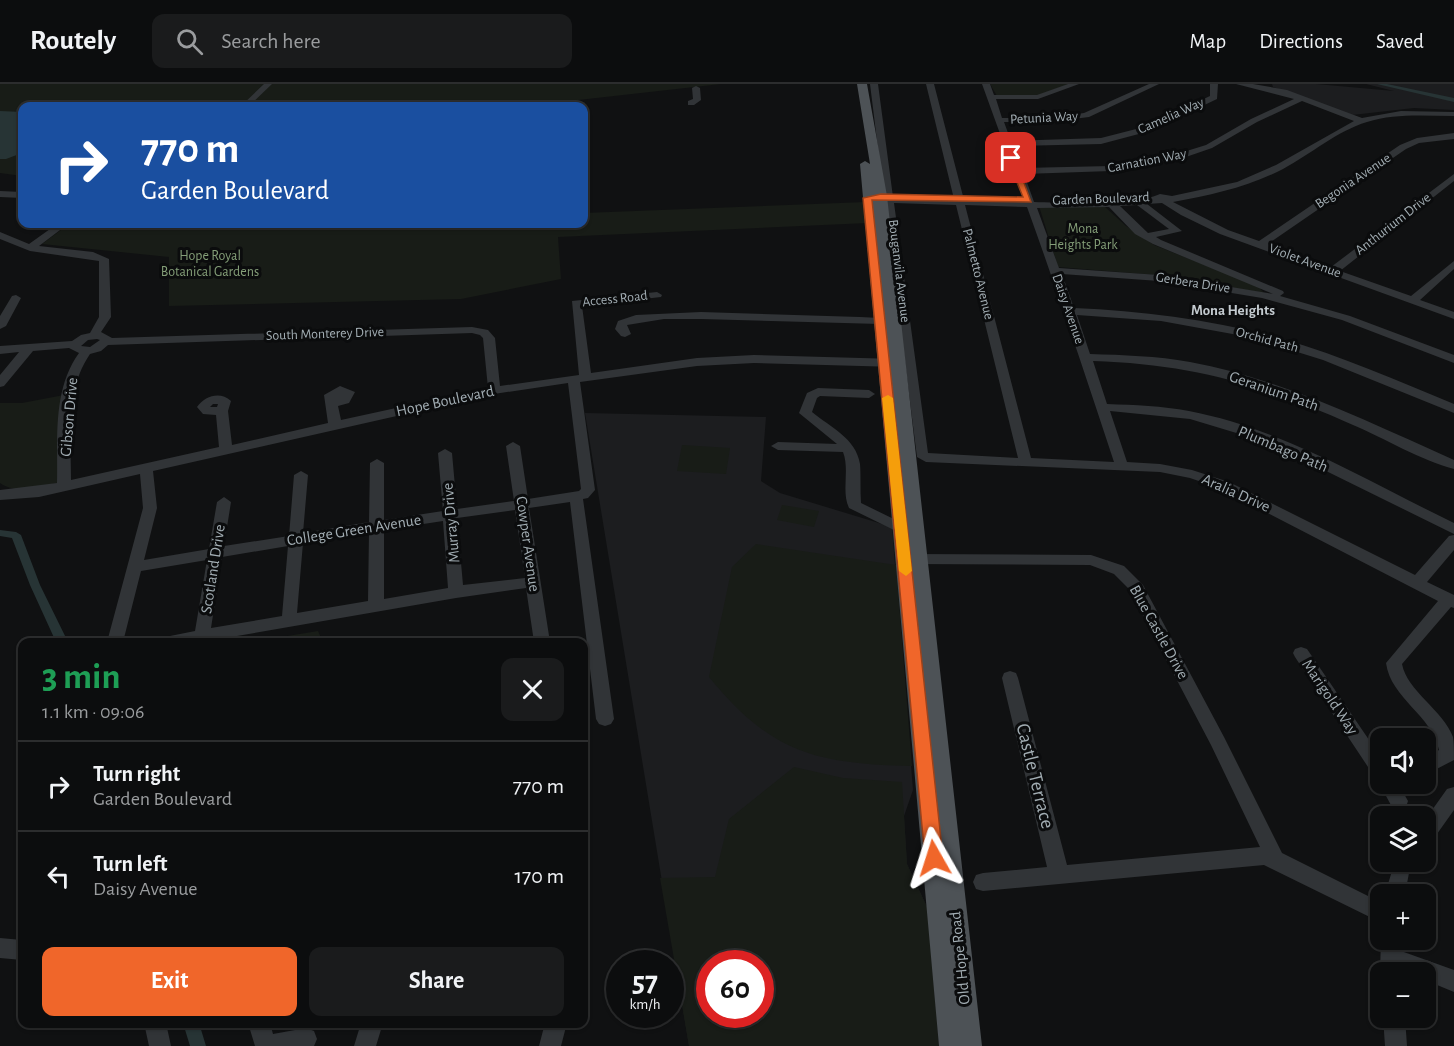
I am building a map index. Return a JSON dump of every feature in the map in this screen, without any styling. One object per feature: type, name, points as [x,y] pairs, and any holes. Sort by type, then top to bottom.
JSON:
[{"type":"main road","name":"Old Hope Road","points":[[855,84],[882,198],[880,321],[891,363],[911,559],[969,1046]]},
{"type":"main road","name":"Old Hope Road","points":[[862,84],[882,198],[901,528],[911,559],[952,1046]]},
{"type":"street","points":[[249,102],[268,84]]},
{"type":"street","name":"Bouganvila Avenue","points":[[874,84],[882,198],[922,454],[926,458]]},
{"type":"street","name":"Palmetto Avenue","points":[[930,84],[1026,463]]},
{"type":"street","name":"Daisy Avenue","points":[[986,84],[1006,144],[1070,311],[1100,407],[1122,467]]},
{"type":"street","points":[[991,97],[1038,97],[1075,84]]},
{"type":"street","name":"Petunia Way","points":[[998,120],[1050,120],[1086,115],[1155,84]]},
{"type":"street","name":"Camelia Way","points":[[1006,144],[1101,141],[1147,129],[1214,97],[1214,84]]},
{"type":"street","points":[[1240,84],[1302,98],[1360,120]]},
{"type":"street","points":[[691,103],[696,100],[696,88]]},
{"type":"street","name":"Carnation Way","points":[[1016,171],[1085,171],[1131,167],[1172,159],[1206,148],[1248,123],[1302,98]]},
{"type":"street","name":"Garden Boulevard","points":[[882,198],[1112,204],[1213,192],[1253,180],[1284,165],[1360,120],[1401,114],[1454,113]]},
{"type":"street","name":"Begonia Avenue","points":[[1260,245],[1403,147],[1417,141],[1454,136]]},
{"type":"street","name":"Anthurium Drive","points":[[1333,271],[1454,177]]},
{"type":"street","points":[[0,194],[18,195]]},
{"type":"street","name":"Garden Boulevard","points":[[1029,201],[1162,198]]},
{"type":"street","name":"Violet Avenue","points":[[1162,198],[1203,223],[1454,316]]},
{"type":"street","points":[[1138,202],[1177,231],[1147,236]]},
{"type":"street","name":"Gerbera Drive","points":[[1112,204],[1130,224],[1147,236],[1205,263],[1329,313],[1454,359]]},
{"type":"street","points":[[30,248],[58,228]]},
{"type":"street","points":[[2,238],[30,248],[93,255],[104,259],[105,317],[94,335],[80,347]]},
{"type":"street","points":[[1412,301],[1454,264]]},
{"type":"street","name":"Gerbera Drive","points":[[1055,271],[1113,273],[1186,281],[1329,313]]},
{"type":"street","name":"Access Road","points":[[579,378],[576,303],[657,295]]},
{"type":"street","points":[[0,326],[16,298]]},
{"type":"street","name":"Orchid Path","points":[[1070,311],[1156,317],[1256,336],[1308,351],[1454,408]]},
{"type":"street","points":[[626,334],[621,329],[626,319],[645,315],[773,316],[880,321]]},
{"type":"street","name":"South Monterey Drive","points":[[106,342],[472,330],[484,332],[489,338],[494,390]]},
{"type":"street","points":[[0,350],[80,347],[96,349],[106,342],[106,337],[94,335]]},
{"type":"street","name":"Gibson Drive","points":[[64,486],[71,377],[79,358],[80,347]]},
{"type":"street","points":[[0,383],[29,348]]},
{"type":"street","name":"Geranium Path","points":[[1084,357],[1169,362],[1237,377],[1324,408],[1454,465]]},
{"type":"street","name":"Hope Boulevard","points":[[0,495],[20,495],[64,486],[494,390],[696,362],[754,359],[891,363]]},
{"type":"street","points":[[579,378],[588,490],[576,497],[604,719]]},
{"type":"street","points":[[869,394],[818,392],[810,396],[805,406],[805,413],[833,432],[848,448],[853,459],[854,505],[901,528]]},
{"type":"street","points":[[331,404],[335,425]]},
{"type":"street","name":"Plumbago Path","points":[[1100,407],[1180,414],[1242,430],[1454,529]]},
{"type":"street","points":[[222,411],[226,449]]},
{"type":"street","name":"Cowper Avenue","points":[[513,446],[541,638]]},
{"type":"street","points":[[778,446],[848,448]]},
{"type":"street","name":"Murray Drive","points":[[445,453],[456,592]]},
{"type":"street","name":"Aralia Drive","points":[[926,458],[1179,471],[1224,485],[1451,601]]},
{"type":"street","points":[[376,606],[377,463]]},
{"type":"street","points":[[116,638],[150,508],[146,467]]},
{"type":"street","points":[[290,621],[294,540],[301,475]]},
{"type":"street","name":"College Green Avenue","points":[[133,567],[375,526],[576,497]]},
{"type":"street","name":"Scotland Drive","points":[[202,636],[224,502]]},
{"type":"street","points":[[1417,583],[1454,540]]},
{"type":"street","name":"Blue Castle Drive","points":[[911,559],[1091,560],[1102,562],[1126,575],[1135,585],[1168,645],[1275,859]]},
{"type":"street","points":[[190,638],[456,592],[534,582]]},
{"type":"street","points":[[1436,761],[1449,754],[1449,747],[1431,715],[1398,677],[1394,663],[1451,601]]},
{"type":"street","name":"Marigold Way","points":[[1301,653],[1370,755]]},
{"type":"street","name":"Castle Terrace","points":[[1010,678],[1059,874]]},
{"type":"street","points":[[1436,822],[1452,802]]},
{"type":"street","points":[[983,882],[1251,857],[1275,859],[1370,907]]},
{"type":"street","points":[[0,948],[18,950]]},
{"type":"street","points":[[1391,956],[1454,981]]},
{"type":"street","points":[[156,1028],[160,1046]]},
{"type":"street","points":[[261,1028],[266,1046],[306,1039]]},
{"type":"street","points":[[365,1046],[370,1028]]},
{"type":"street","points":[[550,1046],[555,1028]]},
{"type":"street","points":[[1395,1028],[1396,1046]]},
{"type":"shaded area","points":[[1272,84],[1316,84],[1394,91],[1366,84],[1454,84],[1454,110],[1414,108],[1352,115],[1273,87]]},
{"type":"shaded area","points":[[0,111],[18,112],[18,154],[0,159]]},
{"type":"shaded area","points":[[585,413],[766,417],[761,481],[780,493],[892,527],[913,790],[904,816],[907,864],[927,907],[939,1046],[689,1046],[684,1016],[684,950],[673,950]]},
{"type":"green space","points":[[0,84],[721,84],[561,102],[18,102],[18,175],[0,173]]},
{"type":"green space","points":[[990,84],[1069,84],[1039,95],[997,96]]},
{"type":"green space","name":"Hope Royal Botanical Gardens","points":[[866,202],[868,223],[558,237],[561,279],[461,299],[169,306],[169,257],[42,244],[64,228],[588,228],[588,213]]},
{"type":"green space","name":"Mona Heights Park","points":[[1039,206],[1104,206],[1126,226],[1154,245],[1258,286],[1264,293],[1168,276],[1058,267]]},
{"type":"green space","points":[[64,395],[61,482],[21,489],[6,487],[0,483],[0,403],[22,403]]},
{"type":"green space","points":[[682,445],[730,448],[726,474],[677,471]]},
{"type":"green space","points":[[782,505],[819,511],[814,527],[777,520]]},
{"type":"green space","points":[[756,544],[896,565],[912,766],[848,762],[798,749],[775,738],[753,723],[709,677],[732,567]]},
{"type":"green space","points":[[318,631],[321,638],[275,638]]},
{"type":"green space","points":[[794,767],[843,778],[902,782],[907,864],[927,907],[939,1046],[689,1046],[684,1017],[684,950],[672,950],[660,878],[715,877],[729,819]]},
{"type":"waterway","points":[[1380,84],[1454,100]]},
{"type":"waterway","points":[[0,533],[16,535],[35,585],[60,638]]},
{"type":"waterway","points":[[193,1028],[198,1046]]},
{"type":"slow traffic","points":[[888,398],[906,571]]},
{"type":"district","name":"Mona Heights","points":[[1233,310]]},
{"type":"route","points":[[934,858],[867,198],[881,196],[1028,200],[1011,158]]}]
